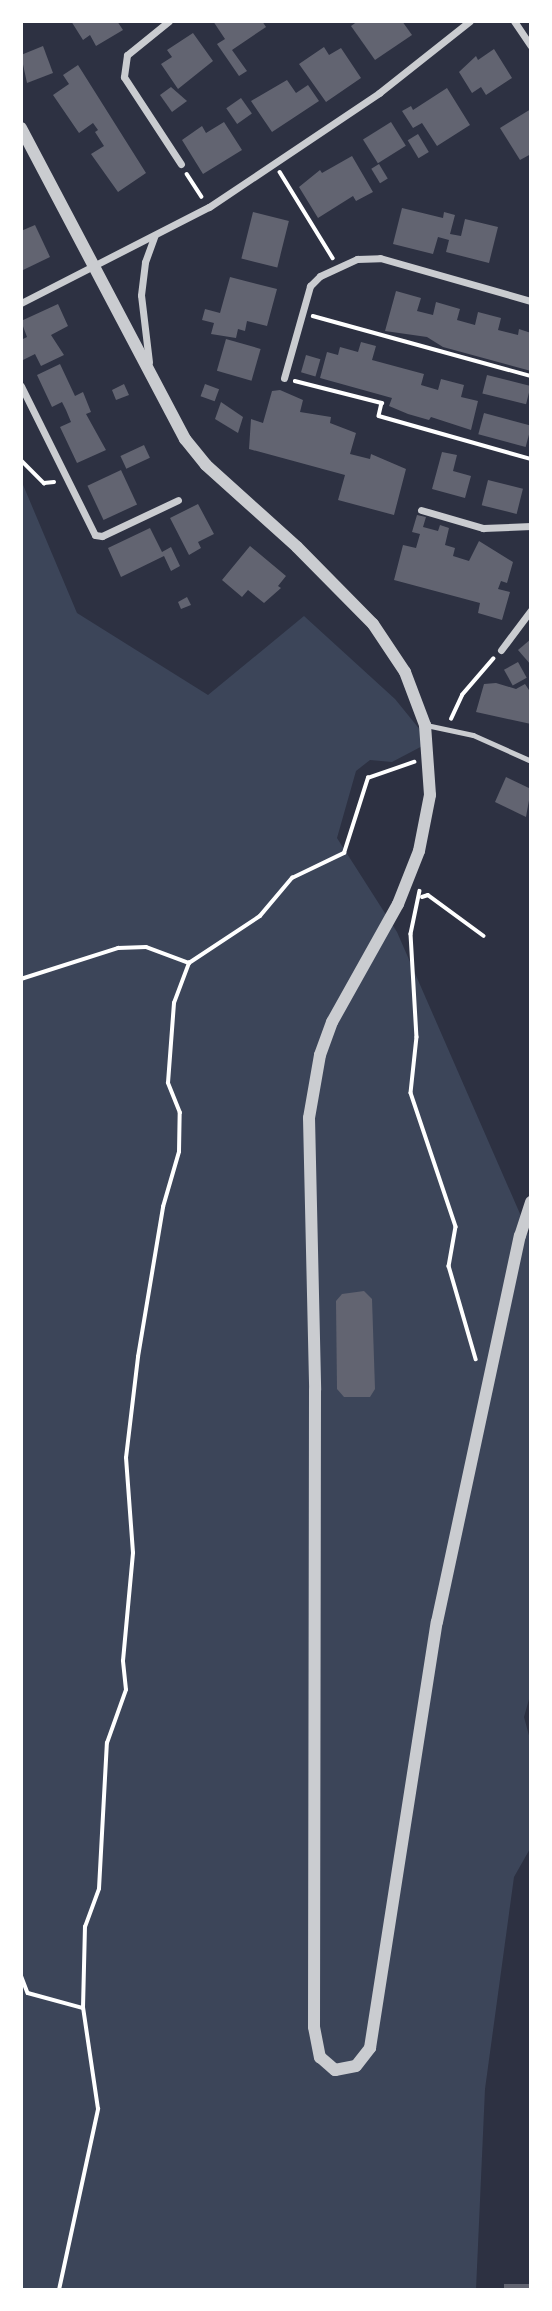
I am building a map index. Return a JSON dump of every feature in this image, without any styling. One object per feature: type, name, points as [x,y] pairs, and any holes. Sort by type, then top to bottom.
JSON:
[{"type":"street","points":[[169,21],[127,55],[124,77],[127,89],[181,164]]},
{"type":"street","points":[[21,303],[155,237],[209,207],[379,93],[470,21]]},
{"type":"street","points":[[514,21],[531,46]]},
{"type":"street","points":[[21,128],[155,387],[206,465],[298,547],[373,624],[405,671],[425,725],[430,757],[427,822],[409,881],[332,1022],[320,1055],[309,1118],[316,1390],[314,2027],[320,2057],[335,2070],[356,2067],[370,2048],[437,1622],[531,1202]]},
{"type":"street","points":[[155,237],[144,269],[141,317],[155,387]]},
{"type":"street","points":[[284,378],[310,286],[337,266],[380,258],[531,301]]},
{"type":"street","points":[[21,386],[95,535],[102,536],[178,500]]},
{"type":"street","points":[[421,509],[483,528],[531,526]]},
{"type":"street","points":[[501,650],[531,610]]},
{"type":"lane","points":[[425,725],[448,726],[531,761]]},
{"type":"path","points":[[181,164],[209,207]]},
{"type":"path","points":[[276,164],[337,266]]},
{"type":"path","points":[[301,313],[531,376]]},
{"type":"path","points":[[284,378],[382,403],[379,416],[531,459]]},
{"type":"path","points":[[21,460],[44,483],[67,481]]},
{"type":"path","points":[[448,726],[462,695],[501,650]]},
{"type":"path","points":[[58,2290],[98,2109],[83,2008],[85,1927],[99,1889],[104,1846],[107,1743],[127,1690],[123,1661],[133,1553],[126,1458],[163,1207],[179,1152],[180,1113],[168,1083],[174,1003],[189,963],[260,916],[292,878],[344,853],[368,778],[430,757]]},
{"type":"path","points":[[409,881],[422,897]]},
{"type":"path","points":[[422,897],[428,895],[484,936]]},
{"type":"path","points":[[422,897],[411,934],[417,1037],[411,1093],[456,1227],[449,1266],[456,1292],[480,1369],[491,1374]]},
{"type":"path","points":[[21,979],[118,948],[146,947],[189,963]]},
{"type":"path","points":[[21,1975],[28,1993],[83,2008]]},
{"type":"shaded area","points":[[21,480],[77,613],[208,695],[304,616],[395,699],[430,742],[392,762],[370,760],[356,771],[337,838],[397,932],[531,1239],[531,1692],[524,1717],[531,1743],[531,1847],[514,1877],[485,2089],[476,2290],[21,2290]]},
{"type":"building","points":[[71,21],[117,21],[123,30],[96,46],[90,35],[83,40]]},
{"type":"building","points":[[213,21],[262,21],[266,27],[232,50],[247,71],[239,76],[217,44],[225,39]]},
{"type":"building","points":[[358,21],[402,21],[412,35],[375,60],[351,26]]},
{"type":"building","points":[[193,33],[213,61],[178,89],[161,64],[172,57],[167,50]]},
{"type":"building","points":[[43,46],[53,73],[27,83],[21,55]]},
{"type":"building","points":[[324,47],[329,55],[341,48],[361,78],[326,102],[299,64]]},
{"type":"building","points":[[494,49],[512,78],[486,95],[481,87],[472,93],[459,72],[476,56],[478,60]]},
{"type":"building","points":[[78,65],[146,173],[118,192],[91,154],[104,146],[95,132],[98,130],[93,123],[79,133],[53,95],[69,84],[63,75]]},
{"type":"building","points":[[287,80],[296,93],[308,85],[319,101],[272,132],[251,101]]},
{"type":"building","points":[[171,87],[187,101],[172,112],[160,95]]},
{"type":"building","points":[[447,88],[470,125],[437,146],[422,123],[413,128],[402,111],[411,106],[413,110]]},
{"type":"building","points":[[241,98],[252,114],[237,124],[226,108]]},
{"type":"building","points":[[531,109],[531,154],[520,160],[500,128]]},
{"type":"building","points":[[224,122],[242,150],[203,174],[182,140],[202,126],[206,133]]},
{"type":"building","points":[[391,122],[406,146],[378,163],[363,139]]},
{"type":"building","points":[[418,134],[429,152],[419,158],[408,140]]},
{"type":"building","points":[[352,156],[373,192],[356,201],[353,196],[318,218],[299,187],[320,170],[322,173]]},
{"type":"building","points":[[379,164],[388,179],[380,183],[371,169]]},
{"type":"building","points":[[402,208],[443,218],[444,212],[455,215],[450,234],[461,236],[465,219],[498,227],[489,263],[446,252],[449,240],[438,237],[433,254],[393,244]]},
{"type":"building","points":[[253,212],[289,221],[277,268],[241,259]]},
{"type":"building","points":[[35,225],[50,257],[21,271],[21,231]]},
{"type":"building","points":[[230,277],[277,289],[267,326],[247,321],[245,331],[238,329],[236,338],[211,334],[214,323],[202,320],[205,309],[220,313]]},
{"type":"building","points":[[396,291],[421,298],[417,311],[433,315],[436,302],[460,309],[457,320],[475,325],[478,312],[501,318],[498,330],[518,335],[519,329],[531,333],[531,371],[443,347],[427,337],[385,331]]},
{"type":"building","points":[[58,304],[68,326],[51,335],[64,355],[41,366],[35,354],[23,360],[21,340],[27,337],[21,321]]},
{"type":"building","points":[[226,339],[261,349],[252,381],[217,371]]},
{"type":"building","points":[[361,342],[376,346],[372,360],[424,374],[421,385],[438,390],[441,379],[464,385],[461,397],[478,401],[471,430],[431,417],[429,420],[408,414],[389,406],[392,398],[320,378],[327,352],[338,355],[340,347],[358,352]]},
{"type":"building","points":[[306,355],[320,359],[315,376],[301,372]]},
{"type":"building","points":[[60,364],[75,396],[83,392],[91,412],[86,414],[106,450],[77,463],[60,427],[71,422],[66,410],[62,402],[52,407],[37,375]]},
{"type":"building","points":[[487,375],[531,386],[526,404],[482,393]]},
{"type":"building","points":[[124,384],[129,395],[116,400],[112,390]]},
{"type":"building","points":[[205,384],[219,389],[215,401],[201,396]]},
{"type":"building","points":[[280,390],[303,400],[300,412],[331,417],[330,423],[356,433],[350,454],[370,459],[371,454],[406,469],[394,515],[338,500],[345,475],[249,449],[251,419],[263,423],[272,391]]},
{"type":"building","points":[[221,402],[243,417],[238,433],[215,419]]},
{"type":"building","points":[[484,413],[531,426],[526,447],[478,434]]},
{"type":"building","points":[[144,445],[150,458],[126,469],[120,456]]},
{"type":"building","points":[[442,452],[457,455],[453,471],[471,476],[465,498],[432,489]]},
{"type":"building","points":[[121,470],[137,504],[104,520],[87,486]]},
{"type":"building","points":[[488,480],[523,489],[517,514],[482,505]]},
{"type":"building","points":[[198,504],[214,534],[198,542],[201,548],[189,555],[170,518]]},
{"type":"building","points":[[417,515],[426,517],[423,527],[438,531],[440,525],[449,528],[445,545],[455,548],[453,556],[469,561],[479,541],[513,562],[507,583],[501,581],[498,589],[510,592],[502,620],[478,613],[480,603],[394,580],[403,545],[416,548],[420,534],[412,532]]},
{"type":"building","points":[[150,528],[162,552],[171,547],[180,566],[171,571],[164,556],[121,577],[108,548]]},
{"type":"building","points":[[250,546],[286,576],[278,586],[281,588],[264,603],[248,590],[242,597],[222,580]]},
{"type":"building","points":[[187,597],[191,605],[181,609],[178,602]]},
{"type":"building","points":[[531,639],[531,665],[518,650]]},
{"type":"building","points":[[518,662],[527,678],[513,686],[504,670]]},
{"type":"building","points":[[496,683],[516,689],[525,684],[531,693],[531,724],[476,712],[484,684]]},
{"type":"building","points":[[506,777],[531,789],[526,817],[495,802]]},
{"type":"building","points":[[364,1291],[372,1299],[375,1389],[370,1397],[344,1397],[337,1389],[336,1301],[342,1294]]},
{"type":"building","points":[[504,2284],[531,2284],[531,2290],[504,2290]]}]
